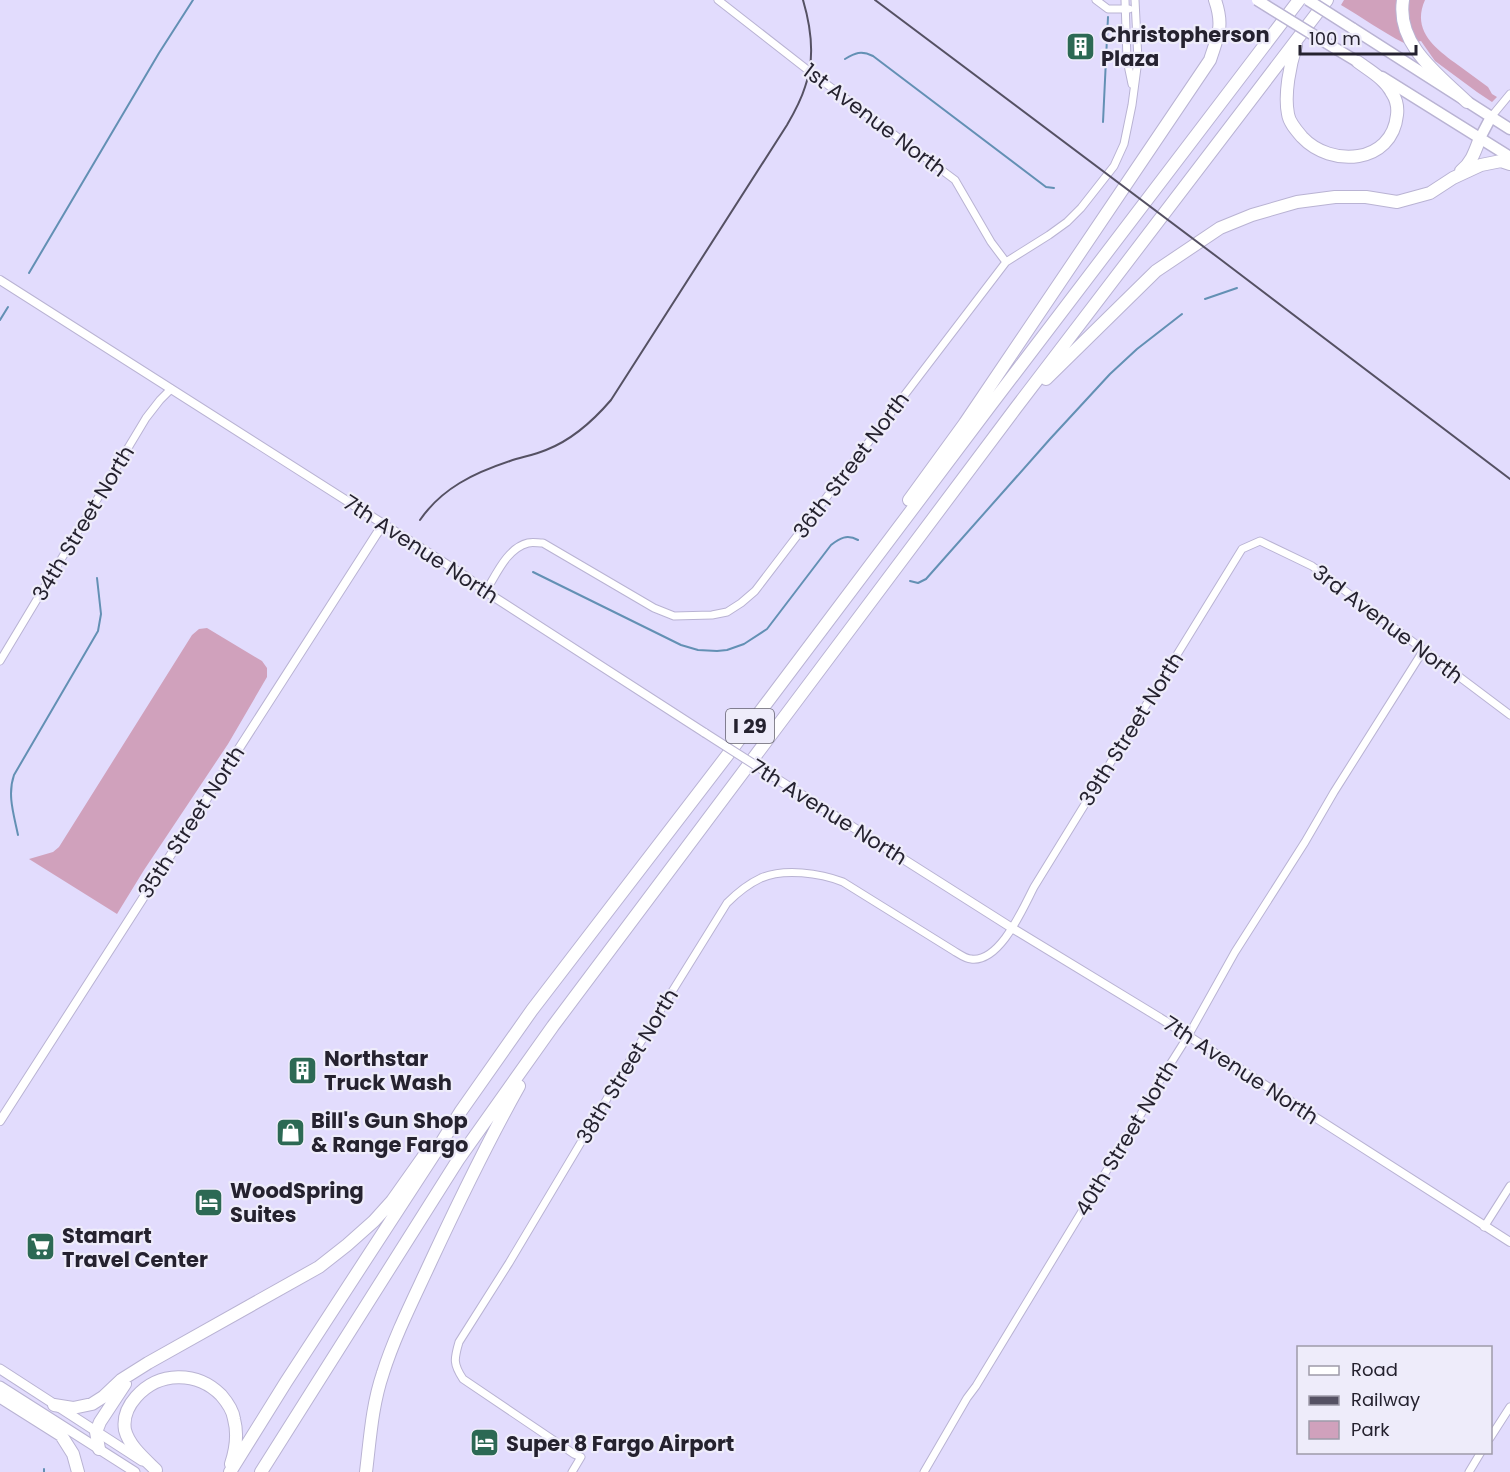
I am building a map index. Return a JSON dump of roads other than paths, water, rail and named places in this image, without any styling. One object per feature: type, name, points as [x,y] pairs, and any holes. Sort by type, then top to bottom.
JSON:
[{"type":"highway","points":[[860,580],[903,509],[965,423],[1210,60],[1220,29],[1219,11],[1215,0]]},
{"type":"highway","points":[[1247,70],[1289,0]]},
{"type":"highway","name":"I 29","points":[[229,1472],[461,1111],[532,1010],[719,767],[1299,0]]},
{"type":"highway","name":"I 29","points":[[261,1472],[458,1160],[553,1026],[1015,410],[1327,0]]},
{"type":"highway","points":[[1403,0],[1404,24],[1415,50],[1432,70],[1467,102]]},
{"type":"highway","points":[[1297,40],[1289,72],[1288,114],[1291,123],[1309,144],[1331,156],[1345,158],[1371,152],[1384,145],[1396,122],[1398,108],[1394,94],[1384,82],[1358,62]]},
{"type":"highway","points":[[1454,178],[1467,166],[1480,138]]},
{"type":"highway","points":[[1015,410],[1156,271],[1220,228],[1252,215],[1306,201],[1335,197],[1366,197],[1397,201],[1430,193],[1480,165],[1501,161],[1510,164]]},
{"type":"highway","points":[[366,1472],[372,1422],[382,1375],[398,1334],[461,1195],[492,1133],[553,1026]]},
{"type":"highway","points":[[54,1405],[74,1408],[92,1404],[148,1363],[319,1267],[374,1221],[461,1111]]},
{"type":"highway","points":[[99,1449],[96,1432],[100,1422],[126,1382],[148,1363]]},
{"type":"highway","points":[[157,1471],[125,1432],[126,1411],[130,1403],[149,1385],[171,1377],[183,1377],[194,1378],[214,1389],[231,1408],[236,1441],[229,1472]]},
{"type":"highway","points":[[0,1394],[62,1435],[73,1454],[78,1472]]},
{"type":"main road","points":[[1257,0],[1510,157]]},
{"type":"main road","points":[[1308,0],[1510,129]]},
{"type":"main road","points":[[1480,138],[1491,117]]},
{"type":"main road","points":[[0,1370],[157,1471]]},
{"type":"main road","points":[[0,1386],[135,1472]]},
{"type":"street","name":"1st Avenue North","points":[[718,0],[955,180],[991,242],[1006,262]]},
{"type":"street","name":"36th Street North","points":[[1125,0],[1127,60],[1133,91]]},
{"type":"street","name":"36th Street North","points":[[486,591],[516,548],[528,543],[543,543],[654,608],[674,616],[712,615],[727,612],[755,591],[1006,262],[1067,222],[1114,166],[1124,144],[1130,122],[1138,60],[1135,0]]},
{"type":"street","points":[[1101,1],[1108,9],[1135,9]]},
{"type":"street","points":[[1491,117],[1510,94]]},
{"type":"street","name":"7th Avenue North","points":[[0,280],[465,576],[777,779],[1188,1036],[1510,1242]]},
{"type":"street","name":"34th Street North","points":[[0,661],[146,418],[171,389]]},
{"type":"street","name":"35th Street North","points":[[0,1121],[383,524]]},
{"type":"street","name":"3rd Avenue North","points":[[1260,541],[1312,566],[1510,715]]},
{"type":"street","name":"39th Street North","points":[[1012,928],[1034,887],[1242,549],[1260,541]]},
{"type":"street","name":"40th Street North","points":[[924,1472],[1188,1036],[1235,952],[1423,651]]},
{"type":"street","name":"38th Street North","points":[[572,1472],[581,1457],[463,1379],[455,1367],[455,1354],[459,1342],[727,903],[739,892],[762,878],[784,873],[806,873],[828,876],[843,882],[954,951],[971,959],[983,958],[997,949],[1012,928]]},
{"type":"street","points":[[1484,1227],[1510,1186]]},
{"type":"street","points":[[1492,1436],[1510,1407]]},
{"type":"street","points":[[1469,1472],[1480,1454]]},
{"type":"waterway","points":[[29,273],[159,53],[193,0]]},
{"type":"waterway","points":[[1103,122],[1108,17]]},
{"type":"waterway","points":[[845,59],[858,53],[873,56],[1046,187],[1054,188]]},
{"type":"waterway","points":[[1205,299],[1237,288]]},
{"type":"waterway","points":[[0,320],[8,307]]},
{"type":"waterway","points":[[910,581],[918,583],[926,579],[1110,374],[1137,349],[1182,314]]},
{"type":"waterway","points":[[533,572],[681,645],[698,650],[717,651],[744,644],[767,629],[831,545],[844,538],[850,537],[858,540]]},
{"type":"waterway","points":[[18,835],[11,798],[14,775],[98,631],[101,614],[97,578]]},
{"type":"railway","points":[[420,520],[438,499],[460,483],[484,471],[542,452],[565,441],[597,415],[611,400],[797,106],[808,77],[811,55],[810,32],[803,0]]},
{"type":"railway","points":[[875,0],[1510,479]]},
{"type":"place","name":"Christopherson Plaza","points":[[1080,46]]},
{"type":"place","name":"Northstar Truck Wash","points":[[303,1070]]},
{"type":"place","name":"Bill's Gun Shop & Range Fargo","points":[[290,1132]]},
{"type":"place","name":"WoodSpring Suites","points":[[209,1202]]},
{"type":"place","name":"Stamart Travel Center","points":[[41,1247]]},
{"type":"place","name":"Super 8 Fargo Airport","points":[[485,1443]]}]
